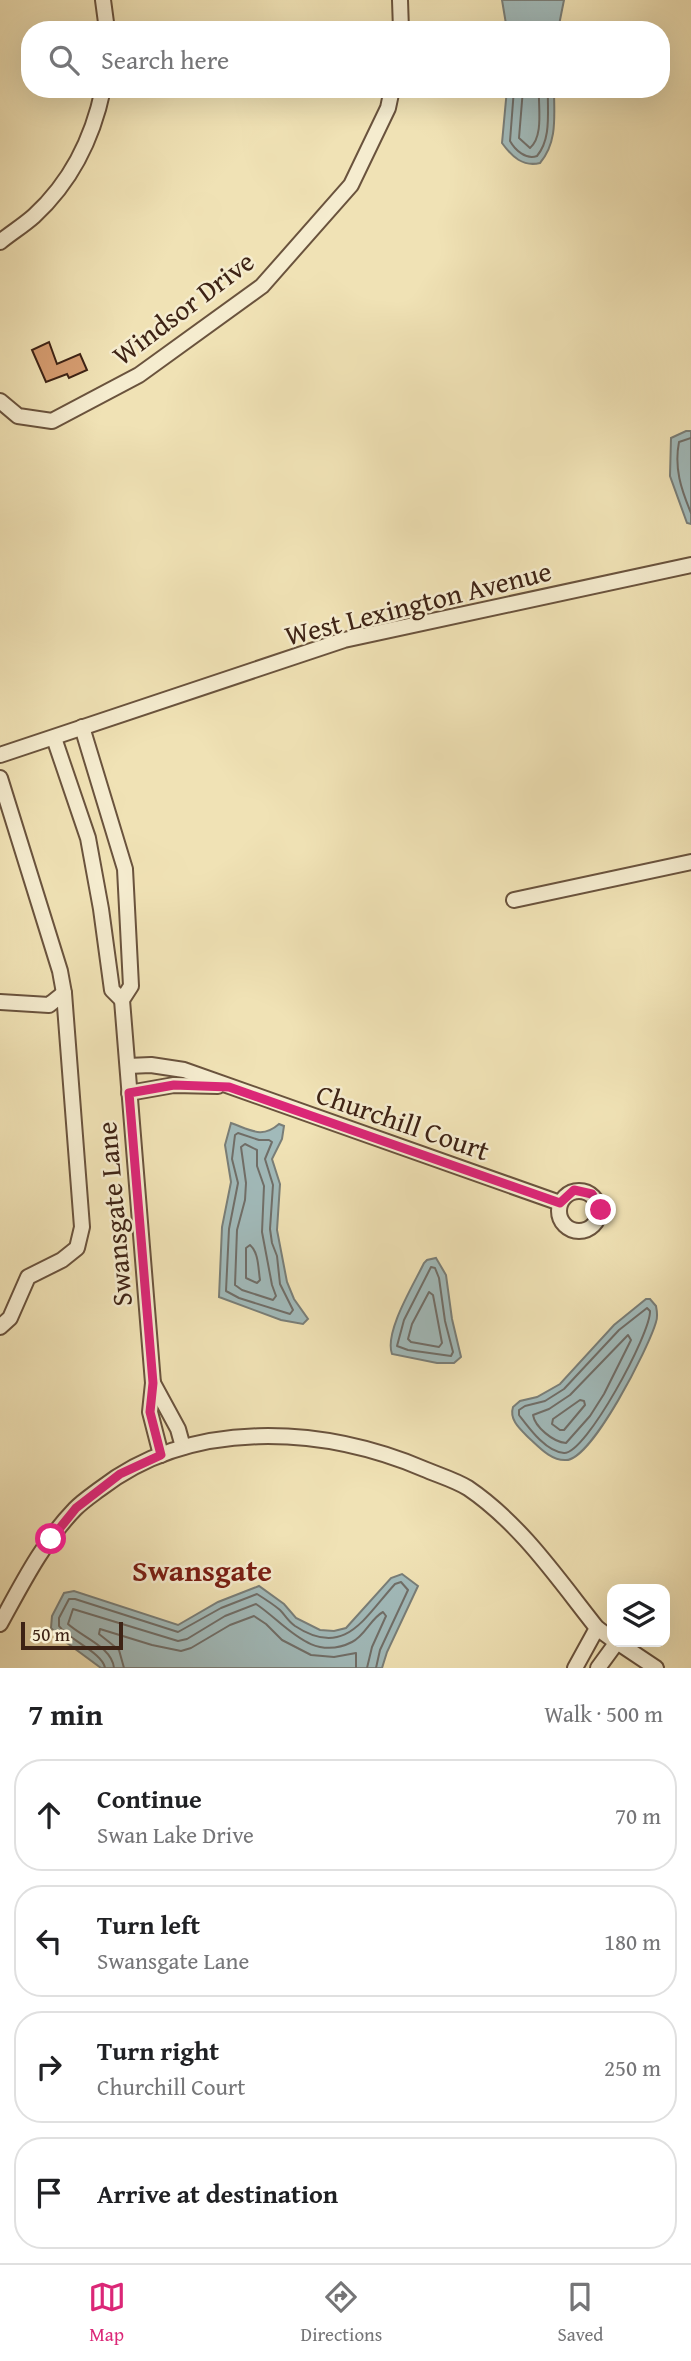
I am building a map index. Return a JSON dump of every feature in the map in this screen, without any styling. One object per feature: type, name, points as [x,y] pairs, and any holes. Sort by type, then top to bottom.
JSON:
[{"type":"street","points":[[103,0],[106,21]]},
{"type":"street","points":[[400,0],[401,21]]},
{"type":"street","points":[[0,242],[35,215],[76,166],[97,117],[101,98]]},
{"type":"street","name":"Windsor Drive","points":[[0,401],[18,416],[52,421],[139,375],[262,286],[351,185],[388,108],[390,98]]},
{"type":"street","name":"West Lexington Avenue","points":[[0,755],[344,640],[691,565]]},
{"type":"street","name":"Swansgate Lane","points":[[82,727],[125,869],[131,986],[122,1000],[153,1383],[150,1412],[161,1455]]},
{"type":"street","name":"Swansgate Lane","points":[[54,738],[88,838],[112,990],[122,1000]]},
{"type":"street","points":[[0,778],[64,993],[82,1227],[77,1248],[62,1260],[28,1277],[10,1318],[0,1326]]},
{"type":"street","points":[[514,900],[691,862]]},
{"type":"street","points":[[0,1003],[49,1005],[64,993]]},
{"type":"street","name":"Churchill Court","points":[[128,1066],[151,1065],[184,1070],[560,1203]]},
{"type":"street","name":"Churchill Court","points":[[129,1093],[174,1085],[229,1087]]},
{"type":"street","name":"Swansgate Lane","points":[[153,1383],[178,1429],[183,1447]]},
{"type":"street","points":[[0,1624],[38,1556],[76,1508],[120,1474],[183,1447],[228,1437],[307,1438],[391,1456],[467,1488],[520,1532],[597,1628],[607,1635]]},
{"type":"street","points":[[575,1668],[597,1628]]},
{"type":"street","points":[[598,1668],[611,1647]]},
{"type":"street","points":[[624,1647],[656,1668]]},
{"type":"water","points":[[502,0],[564,0],[560,21],[506,21]]},
{"type":"water","points":[[506,98],[554,98],[552,137],[540,163],[528,164],[518,160],[502,143]]},
{"type":"water","points":[[691,431],[691,524],[687,523],[670,476],[671,438]]},
{"type":"water","points":[[231,1123],[262,1132],[279,1124],[284,1126],[282,1139],[272,1159],[280,1184],[277,1230],[287,1282],[294,1299],[308,1319],[303,1324],[281,1320],[219,1297],[222,1227],[231,1182],[225,1145]]},
{"type":"water","points":[[436,1258],[446,1275],[461,1357],[454,1363],[437,1363],[392,1354],[392,1333],[401,1308],[424,1263]]},
{"type":"water","points":[[646,1299],[650,1299],[656,1306],[657,1320],[643,1354],[604,1423],[577,1455],[566,1460],[550,1456],[516,1424],[513,1407],[520,1401],[537,1397],[560,1384],[614,1325]]},
{"type":"water","points":[[402,1574],[418,1586],[382,1668],[101,1668],[51,1628],[52,1616],[64,1593],[74,1591],[178,1625],[218,1602],[259,1586],[284,1604],[296,1618],[320,1630],[334,1631],[346,1628],[391,1578]]},
{"type":"building","points":[[49,342],[57,364],[80,354],[87,370],[69,378],[67,374],[46,382],[32,350]]},
{"type":"district","name":"Swansgate","points":[[202,1571]]},
{"type":"route","points":[[51,1539],[76,1508],[120,1474],[161,1455],[150,1412],[153,1383],[129,1093],[174,1085],[229,1087],[560,1203],[574,1190],[592,1194],[601,1210]]}]
